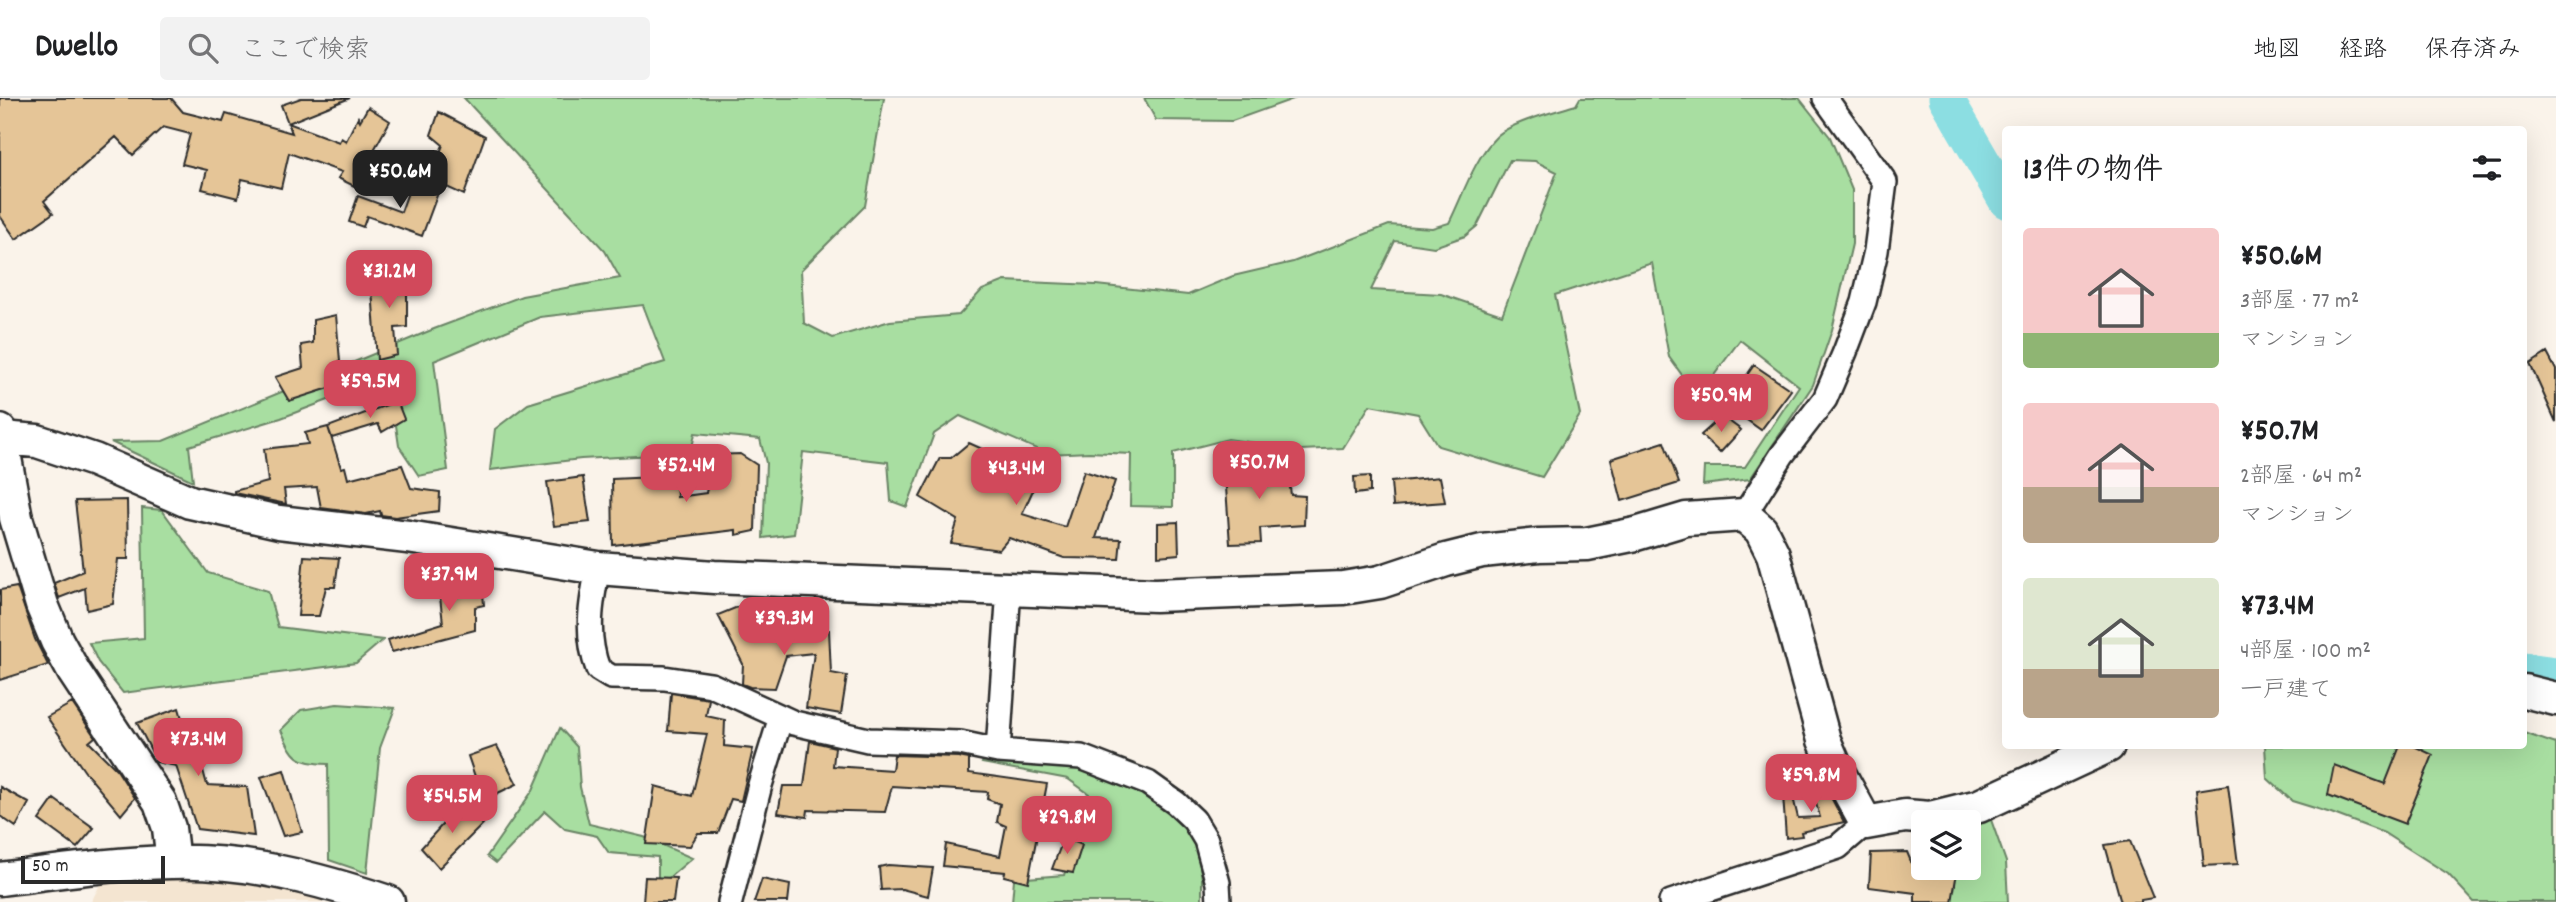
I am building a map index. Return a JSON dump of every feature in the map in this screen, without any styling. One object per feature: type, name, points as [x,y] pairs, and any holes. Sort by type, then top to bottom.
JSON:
[{"type":"street","points":[[1744,515],[1782,455],[1825,399],[1864,302],[1876,251],[1885,182],[1825,98]]},
{"type":"street","points":[[173,862],[169,828],[160,802],[74,671],[41,605],[16,518],[1,435],[37,441],[94,460],[190,502],[279,522],[408,537],[598,568],[714,577],[1155,594],[1343,588],[1380,582],[1482,551],[1539,545],[1587,544],[1636,534],[1686,519],[1744,515],[1761,530],[1773,554],[1824,740],[1866,823]]},
{"type":"street","points":[[598,568],[590,610],[591,644],[598,669],[611,677],[664,678],[711,685],[794,723],[868,740],[960,743],[998,751],[1081,757],[1148,783],[1194,820],[1206,840],[1218,883],[1219,902]]},
{"type":"street","points":[[998,751],[1009,588]]},
{"type":"street","points":[[2527,692],[2556,699]]},
{"type":"street","points":[[730,902],[760,785],[781,718]]},
{"type":"street","points":[[1671,902],[1838,847],[1866,823],[1905,816],[1930,818],[1979,806],[2102,749]]},
{"type":"street","points":[[0,879],[173,862],[232,865],[315,880],[387,902]]},
{"type":"shaded area","points":[[166,877],[215,879],[274,887],[336,902],[91,902],[102,881]]},
{"type":"green space","points":[[464,98],[884,98],[865,206],[801,270],[804,323],[833,338],[890,321],[959,315],[982,290],[1005,281],[1096,285],[1188,295],[1233,276],[1293,262],[1389,225],[1432,228],[1449,223],[1475,166],[1496,137],[1522,122],[1576,105],[1580,98],[1799,98],[1830,137],[1852,190],[1852,244],[1832,330],[1813,385],[1750,479],[1703,485],[1704,467],[1745,467],[1799,386],[1740,340],[1698,397],[1669,357],[1652,263],[1555,295],[1580,415],[1542,477],[1438,446],[1418,414],[1370,405],[1343,448],[1301,450],[1228,439],[1173,453],[1173,507],[1130,506],[1131,454],[1048,454],[960,416],[934,434],[907,507],[891,501],[888,462],[803,452],[794,534],[763,538],[766,463],[760,439],[695,433],[691,453],[581,459],[490,470],[495,429],[528,404],[665,362],[643,305],[540,317],[434,361],[448,470],[419,476],[399,446],[389,377],[281,418],[189,446],[193,481],[111,442],[163,441],[434,329],[522,296],[620,278],[605,251]],"holes":[[[1510,160],[1535,161],[1557,172],[1502,315],[1441,294],[1371,290],[1395,241],[1434,247],[1465,236],[1477,226]]]},
{"type":"green space","points":[[1144,98],[1296,98],[1232,121],[1156,120]]},
{"type":"green space","points":[[142,508],[162,510],[208,573],[268,591],[278,627],[383,640],[356,663],[123,693],[98,662],[89,643],[144,638]]},
{"type":"green space","points":[[337,704],[395,708],[380,748],[367,873],[329,860],[328,764],[309,762],[297,757],[281,730],[301,710]]},
{"type":"green space","points":[[560,728],[577,747],[580,787],[589,824],[644,837],[692,858],[658,887],[658,857],[609,853],[597,836],[565,829],[545,811],[496,863],[487,856],[533,790]]},
{"type":"green space","points":[[2527,734],[2556,744],[2556,902],[2474,902],[2448,874],[2384,833],[2292,801],[2267,778],[2265,749],[2527,749]]},
{"type":"green space","points":[[993,741],[1023,744],[1132,786],[1168,809],[1195,838],[1202,878],[1202,902],[1012,902],[1014,879],[1064,875],[1089,794],[1068,779],[982,763]]},
{"type":"green space","points":[[1990,817],[2006,862],[2008,902],[1947,902],[1952,880],[1981,880],[1981,818]]},
{"type":"building","points":[[0,98],[171,98],[183,112],[223,122],[226,114],[292,133],[288,123],[339,142],[341,138],[346,141],[358,117],[360,121],[368,107],[390,121],[354,186],[338,178],[342,172],[289,153],[281,188],[242,179],[238,198],[202,189],[207,170],[182,164],[190,134],[163,127],[133,155],[116,137],[44,201],[53,213],[16,239],[0,216]]},
{"type":"building","points":[[301,98],[350,98],[288,123],[281,105]]},
{"type":"building","points":[[439,112],[485,136],[464,195],[429,179],[443,145],[431,135]]},
{"type":"building","points":[[412,181],[439,190],[422,236],[367,216],[363,227],[349,222],[358,196],[401,212]]},
{"type":"building","points":[[407,271],[407,327],[395,328],[397,355],[377,360],[371,275]]},
{"type":"building","points":[[336,315],[342,384],[289,401],[275,377],[303,368],[301,345],[313,343],[313,320]]},
{"type":"building","points":[[2547,353],[2556,370],[2556,422],[2530,364]]},
{"type":"building","points":[[1754,365],[1791,390],[1761,430],[1747,420],[1758,406],[1738,388]]},
{"type":"building","points":[[397,401],[404,419],[382,432],[378,424],[332,438],[328,427]]},
{"type":"building","points":[[1722,416],[1741,430],[1720,453],[1701,435]]},
{"type":"building","points":[[328,427],[341,468],[345,467],[348,479],[402,465],[411,488],[440,492],[439,511],[395,517],[381,515],[380,511],[366,514],[321,508],[317,487],[284,489],[286,504],[234,493],[268,482],[264,449],[308,444],[305,433]]},
{"type":"building","points":[[1664,442],[1679,483],[1622,501],[1611,459]]},
{"type":"building","points":[[969,443],[1040,475],[1022,514],[1065,527],[1084,471],[1115,481],[1096,538],[1121,539],[1119,559],[1064,558],[1009,538],[999,550],[951,543],[958,520],[920,497],[940,458],[951,458]]},
{"type":"building","points":[[740,454],[757,465],[755,531],[736,535],[736,530],[613,545],[612,479],[676,476],[677,497],[706,493],[713,455]]},
{"type":"building","points":[[1255,456],[1257,475],[1288,472],[1291,495],[1305,496],[1304,525],[1260,528],[1261,543],[1230,544],[1224,459]]},
{"type":"building","points":[[1370,476],[1370,492],[1355,494],[1354,477]]},
{"type":"building","points":[[583,477],[590,522],[554,526],[547,482]]},
{"type":"building","points":[[1440,477],[1445,502],[1393,506],[1391,482]]},
{"type":"building","points":[[127,500],[128,559],[118,559],[113,604],[87,610],[85,588],[59,598],[54,583],[83,571],[75,501]]},
{"type":"building","points":[[1178,522],[1179,554],[1158,556],[1158,523]]},
{"type":"building","points":[[304,556],[339,558],[335,587],[326,587],[319,616],[298,616]]},
{"type":"building","points":[[461,574],[482,581],[484,605],[475,607],[475,630],[392,652],[388,640],[443,623],[438,580]]},
{"type":"building","points":[[17,587],[35,639],[48,665],[0,680],[0,590]]},
{"type":"building","points":[[750,602],[764,630],[829,630],[831,673],[847,676],[841,714],[806,708],[814,653],[786,656],[775,688],[742,684],[743,664],[718,615]]},
{"type":"building","points":[[671,693],[709,699],[706,716],[725,720],[724,746],[753,749],[741,801],[731,799],[718,833],[698,833],[690,846],[646,844],[655,786],[692,796],[707,734],[668,731]]},
{"type":"building","points":[[72,703],[95,737],[89,742],[117,770],[135,798],[121,815],[85,772],[47,717]]},
{"type":"building","points":[[179,708],[191,749],[197,748],[207,785],[247,787],[254,836],[197,829],[176,766],[157,762],[137,723]]},
{"type":"building","points":[[810,741],[835,747],[833,766],[892,770],[894,755],[958,757],[969,759],[969,773],[1047,784],[1028,882],[1004,876],[1005,872],[943,866],[946,844],[1000,856],[1006,826],[997,822],[1000,804],[987,799],[988,792],[892,786],[885,812],[808,810],[807,817],[778,813],[783,786],[804,786]]},
{"type":"building","points":[[497,746],[517,784],[483,800],[468,756]]},
{"type":"building","points":[[2399,749],[2420,749],[2433,755],[2405,824],[2328,795],[2334,765],[2385,784]]},
{"type":"building","points":[[284,770],[302,832],[283,836],[261,777]]},
{"type":"building","points":[[2228,785],[2238,864],[2204,866],[2196,790]]},
{"type":"building","points":[[1825,786],[1844,822],[1801,832],[1802,836],[1786,838],[1783,795],[1792,793],[1798,818],[1820,817],[1811,787]]},
{"type":"building","points":[[0,787],[29,803],[16,827],[0,816]]},
{"type":"building","points":[[54,799],[94,828],[77,848],[39,820]]},
{"type":"building","points":[[462,803],[483,824],[439,868],[421,848]]},
{"type":"building","points":[[1064,837],[1082,845],[1073,873],[1052,869]]},
{"type":"building","points":[[2130,841],[2153,898],[2141,902],[2121,902],[2105,845]]},
{"type":"building","points":[[1907,852],[1911,862],[1911,880],[1956,880],[1952,902],[1915,902],[1915,893],[1869,887],[1871,853]]},
{"type":"building","points":[[888,865],[933,868],[928,896],[902,889],[881,890],[879,867]]},
{"type":"building","points":[[645,877],[676,878],[673,902],[643,902]]},
{"type":"building","points":[[762,879],[790,885],[788,902],[754,902]]},
{"type":"waterway","points":[[1946,98],[2002,194]]},
{"type":"waterway","points":[[2527,670],[2556,674]]}]
